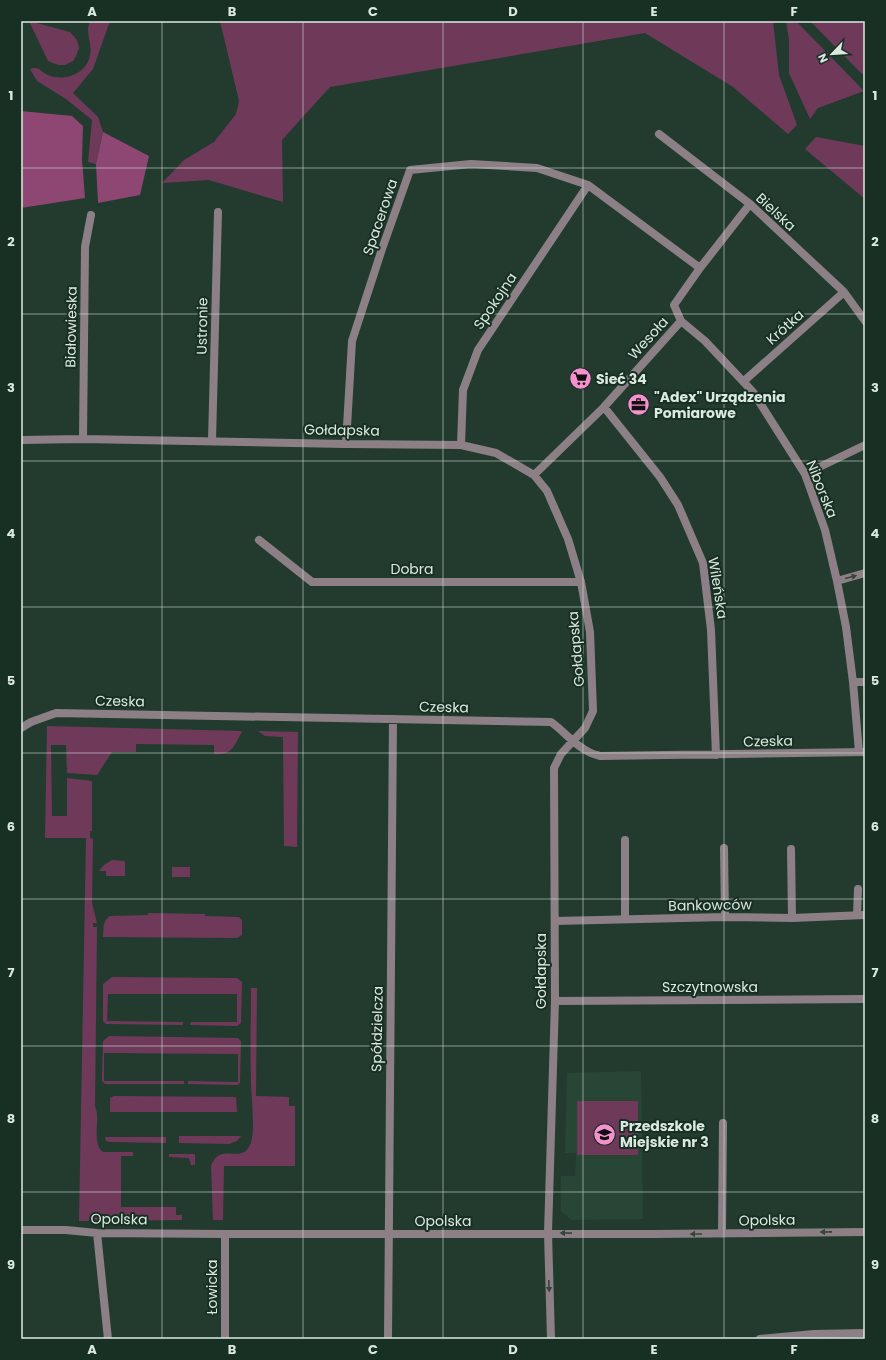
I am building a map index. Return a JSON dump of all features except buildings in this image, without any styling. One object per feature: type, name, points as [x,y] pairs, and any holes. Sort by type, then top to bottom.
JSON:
[{"type":"street","name":"Bielska","points":[[659,134],[750,204],[844,292],[865,321]]},
{"type":"street","name":"Spacerowa","points":[[346,444],[352,341],[410,170],[471,164],[537,168],[588,185],[700,268]]},
{"type":"street","name":"Spokojna","points":[[461,445],[463,390],[478,350],[588,185]]},
{"type":"street","name":"Wesoła","points":[[534,475],[604,407],[682,321],[674,305],[700,268],[750,204]]},
{"type":"street","name":"Ustronie","points":[[212,441],[218,212]]},
{"type":"street","name":"Białowieska","points":[[83,439],[85,247],[91,215]]},
{"type":"street","name":"Krótka","points":[[744,381],[844,292]]},
{"type":"street","name":"Niborska","points":[[682,321],[705,341],[753,392],[805,474],[825,530],[837,581],[846,627],[862,752]]},
{"type":"street","name":"Wileńska","points":[[604,407],[660,477],[678,505],[703,563],[711,630],[716,755]]},
{"type":"street","name":"Gołdapska","points":[[21,440],[83,439],[461,445],[496,453],[534,475],[547,490],[568,539],[581,582],[590,632],[593,711],[585,728],[561,754],[554,768],[554,1001],[548,1233],[551,1339]]},
{"type":"street","points":[[805,474],[865,445]]},
{"type":"street","name":"Dobra","points":[[259,540],[312,582],[581,582]]},
{"type":"street","points":[[837,581],[865,573]]},
{"type":"street","points":[[853,682],[865,682]]},
{"type":"street","name":"Czeska","points":[[21,728],[30,722],[56,713],[551,722],[560,728],[573,741],[588,751],[600,756],[862,752]]},
{"type":"street","name":"Spółdzielcza","points":[[388,1339],[393,719]]},
{"type":"street","points":[[625,840],[625,919]]},
{"type":"street","points":[[724,848],[726,918]]},
{"type":"street","points":[[791,849],[792,918]]},
{"type":"street","points":[[858,889],[861,915]]},
{"type":"street","name":"Bankowców","points":[[555,921],[792,918],[861,915]]},
{"type":"street","name":"Szczytnowska","points":[[554,1001],[865,999]]},
{"type":"street","points":[[722,1234],[723,1123]]},
{"type":"street","name":"Opolska","points":[[21,1230],[66,1230],[97,1233],[225,1234],[722,1234],[865,1232]]},
{"type":"street","points":[[97,1233],[108,1339]]},
{"type":"street","name":"Łowicka","points":[[225,1234],[225,1339]]},
{"type":"street","points":[[760,1339],[814,1334],[865,1333]]},
{"type":"shaded area","points":[[29,21],[70,32],[77,40],[79,48],[73,61],[65,65],[58,65],[48,61]]},
{"type":"shaded area","points":[[90,21],[110,21],[93,69],[73,93],[98,117],[103,132],[96,164],[88,162],[92,120],[66,99],[37,81],[30,69],[38,68],[46,74],[60,78],[79,72],[88,62],[90,55],[91,48],[88,27]]},
{"type":"shaded area","points":[[220,21],[773,21],[779,75],[797,125],[788,134],[733,87],[645,33],[330,87],[282,140],[283,202],[209,180],[162,183],[184,160],[214,142],[236,114],[239,101]]},
{"type":"shaded area","points":[[786,21],[796,21],[864,91],[818,108],[810,119],[789,73],[789,40]]},
{"type":"shaded area","points":[[810,21],[865,21],[865,75],[861,73]]},
{"type":"shaded area","points":[[21,111],[72,116],[83,126],[82,159],[85,198],[21,208]]},
{"type":"shaded area","points":[[103,132],[149,156],[140,195],[98,203],[96,164]]},
{"type":"shaded area","points":[[816,137],[865,146],[865,199],[805,149]]},
{"type":"shaded area","points":[[47,726],[242,731],[232,748],[225,753],[220,754],[214,754],[214,745],[136,744],[136,752],[112,752],[97,775],[67,773],[66,745],[51,745],[52,816],[67,816],[67,778],[92,781],[92,831],[90,831],[90,838],[93,839],[92,903],[97,923],[93,923],[93,927],[97,927],[95,1106],[97,1114],[98,1144],[103,1152],[133,1152],[133,1156],[121,1156],[121,1207],[176,1207],[176,1215],[182,1215],[182,1220],[79,1221],[86,838],[45,838]]},
{"type":"shaded area","points":[[258,731],[298,732],[297,847],[284,846],[283,737],[265,736]]},
{"type":"shaded area","points":[[112,860],[125,861],[125,876],[106,876],[106,871],[99,871],[104,865]]},
{"type":"shaded area","points":[[172,867],[190,867],[190,877],[172,877]]},
{"type":"shaded area","points":[[148,913],[205,914],[205,916],[239,917],[242,920],[242,935],[237,938],[103,937],[105,922],[110,916],[148,915]]},
{"type":"shaded area","points":[[112,977],[237,978],[242,982],[241,1023],[237,1026],[190,1025],[191,1022],[237,1022],[237,994],[108,994],[107,1021],[183,1022],[183,1025],[106,1024],[103,1021],[103,984]]},
{"type":"shaded area","points":[[251,988],[257,988],[256,1096],[289,1097],[289,1106],[295,1106],[295,1166],[224,1166],[223,1220],[213,1220],[211,1166],[215,1159],[220,1155],[236,1154],[246,1151],[252,1139]]},
{"type":"shaded area","points":[[109,1036],[238,1038],[241,1041],[240,1082],[237,1085],[188,1084],[188,1081],[238,1082],[238,1054],[104,1053],[104,1081],[184,1081],[184,1084],[105,1084],[102,1081],[103,1041]]},
{"type":"shaded area","name":"Przedszkole Miejskie nr 3","points":[[641,1071],[643,1219],[571,1220],[561,1211],[561,1176],[575,1176],[576,1153],[565,1153],[567,1073]]},
{"type":"shaded area","points":[[114,1096],[236,1097],[237,1112],[110,1112],[110,1098]]},
{"type":"shaded area","points":[[577,1101],[638,1101],[638,1155],[577,1155]]},
{"type":"shaded area","points":[[179,1136],[241,1136],[237,1141],[229,1144],[179,1143]]},
{"type":"shaded area","points":[[105,1137],[166,1137],[166,1143],[110,1142],[106,1141]]},
{"type":"shaded area","points":[[169,1154],[195,1154],[195,1165],[191,1165],[189,1158],[169,1157]]},
{"type":"place","name":"Sieć 34","points":[[581,379]]},
{"type":"place","name":"\"Adex\" Urządzenia Pomiarowe","points":[[639,405]]},
{"type":"place","name":"Przedszkole Miejskie nr 3","points":[[604,1134]]}]
